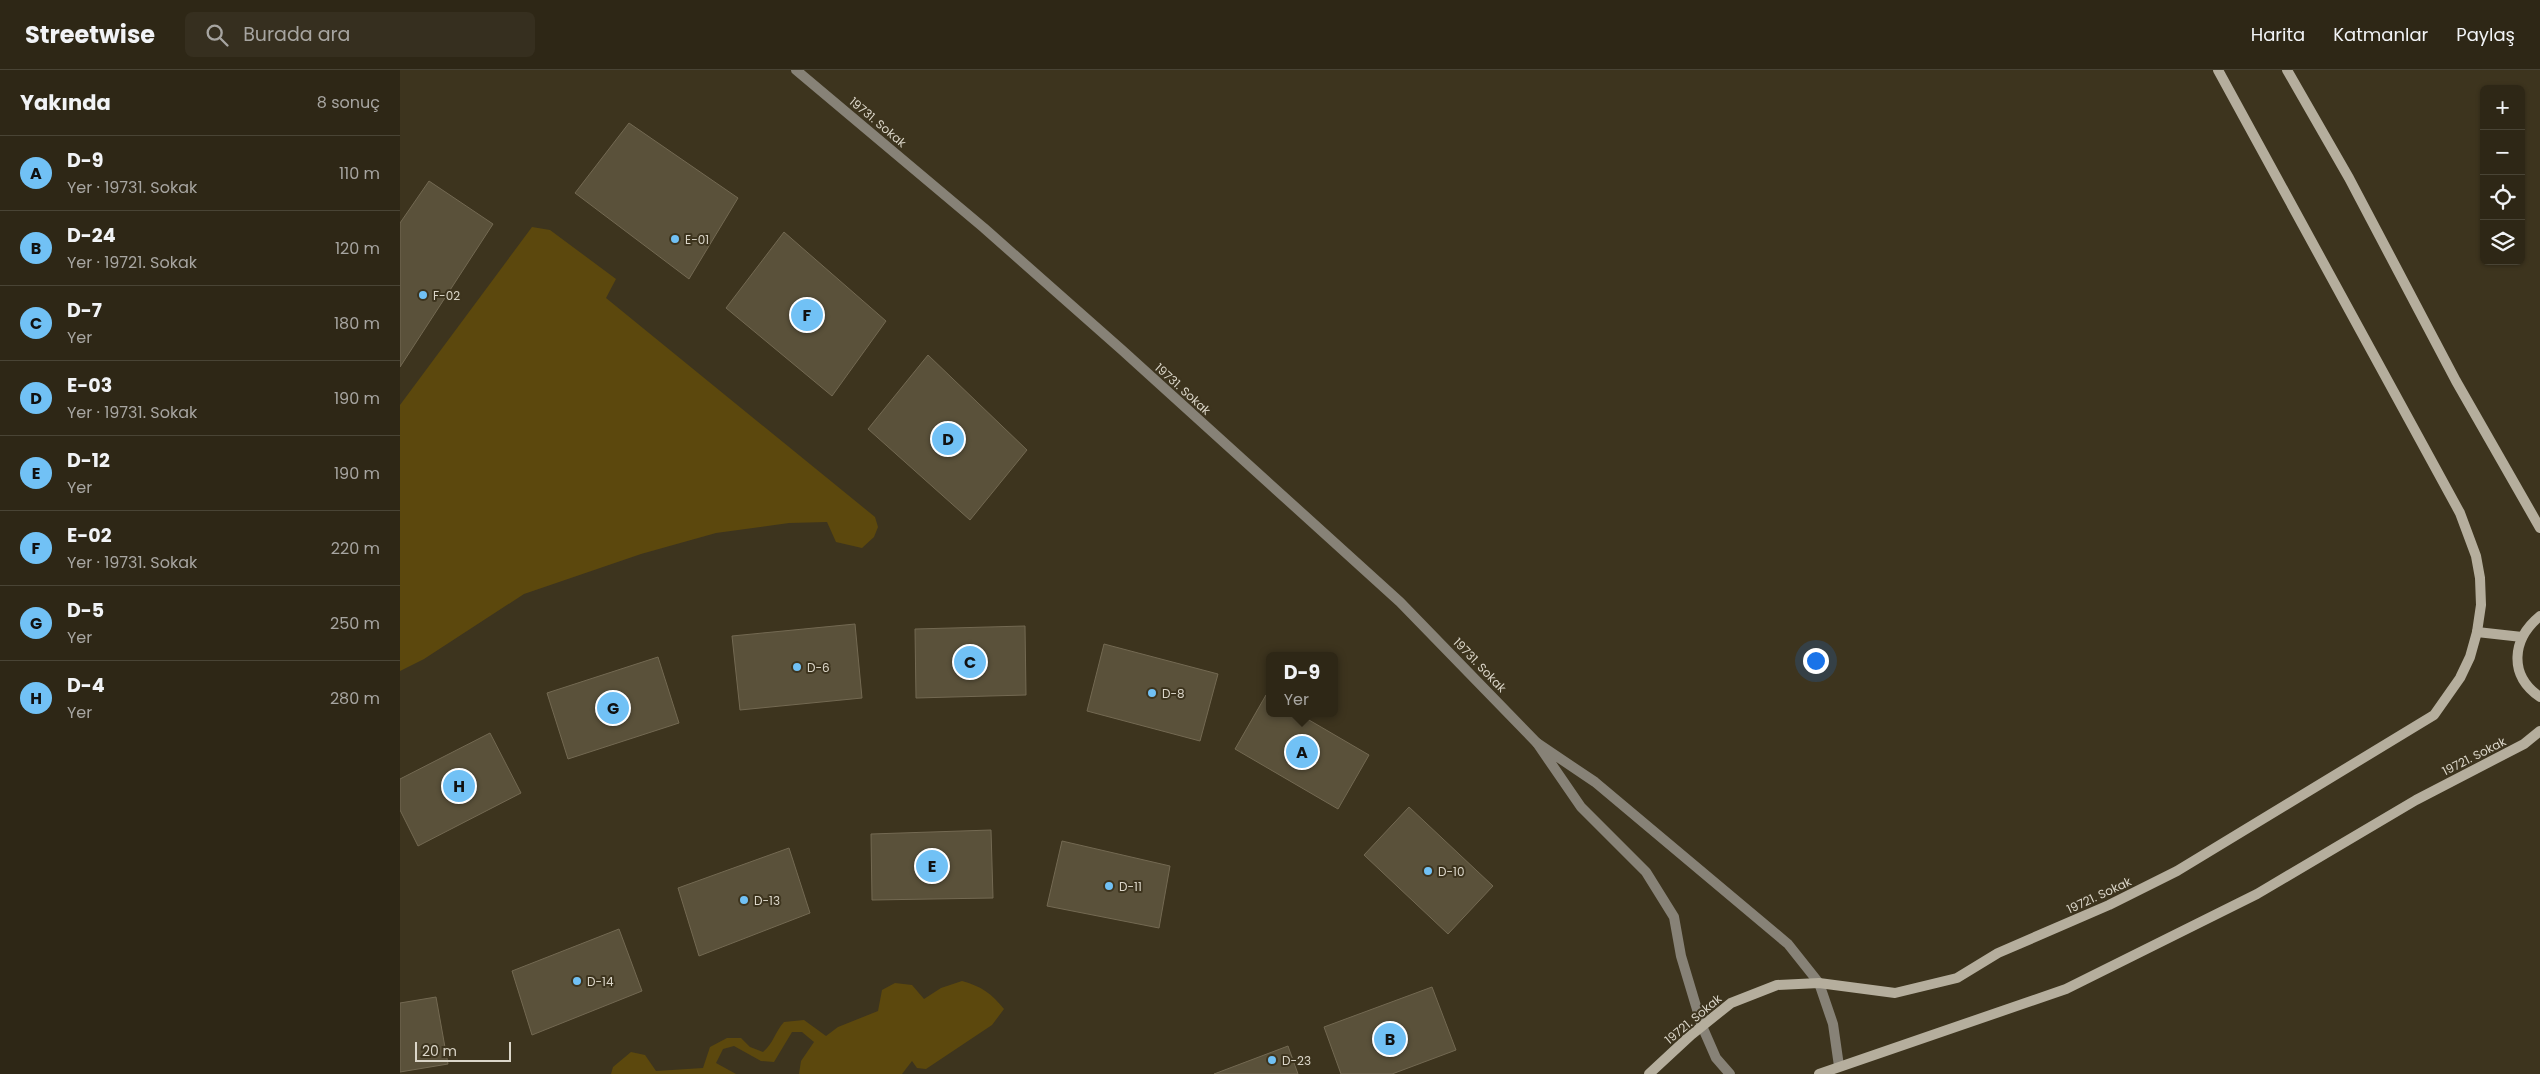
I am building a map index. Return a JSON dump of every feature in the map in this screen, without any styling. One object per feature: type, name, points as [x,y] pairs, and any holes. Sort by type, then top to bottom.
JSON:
[{"type":"street","name":"19731. Sokak","points":[[796,70],[984,228],[1108,337],[1400,602],[1538,742]]},
{"type":"street","name":"19721. Sokak","points":[[1650,1074],[1702,1026],[1731,1003],[1777,985],[1819,983],[1895,993],[1958,978],[1998,953],[2109,905],[2177,871],[2434,715],[2460,678],[2470,657],[2478,632],[2481,605],[2476,556],[2460,513],[2218,70]]},
{"type":"street","points":[[2287,70],[2354,186],[2456,381],[2540,528]]},
{"type":"street","points":[[2540,616],[2530,625],[2522,637],[2517,652],[2518,666],[2524,680],[2540,697]]},
{"type":"street","points":[[2478,632],[2522,637]]},
{"type":"street","name":"19721. Sokak","points":[[1819,1074],[2066,989],[2257,894],[2416,800],[2524,744],[2540,731]]},
{"type":"street","points":[[1538,742],[1595,782],[1788,944],[1819,983],[1833,1024],[1840,1066]]},
{"type":"street","points":[[1538,742],[1581,807],[1646,872],[1674,917],[1681,956],[1702,1026],[1716,1058],[1730,1074]]},
{"type":"shaded area","points":[[532,227],[550,230],[616,279],[606,298],[875,517],[878,527],[874,537],[862,548],[836,542],[827,522],[789,523],[716,533],[641,554],[524,594],[424,659],[400,671],[400,405]]},
{"type":"shaded area","points":[[962,981],[986,991],[1004,1009],[992,1025],[926,1069],[917,1068],[912,1061],[902,1074],[799,1074],[801,1061],[814,1042],[802,1032],[792,1032],[774,1062],[761,1061],[734,1046],[723,1049],[716,1063],[736,1074],[611,1074],[613,1067],[631,1052],[645,1055],[656,1071],[703,1068],[710,1047],[727,1038],[741,1038],[750,1047],[763,1052],[784,1022],[804,1020],[826,1036],[838,1027],[878,1011],[882,990],[895,983],[912,985],[924,999],[941,988]]},
{"type":"building","name":"E-01","points":[[629,123],[738,198],[689,279],[575,193]]},
{"type":"building","name":"F-02","points":[[429,181],[493,224],[400,367],[400,223]]},
{"type":"building","points":[[784,232],[886,321],[832,396],[726,308]]},
{"type":"building","points":[[928,355],[1027,450],[970,520],[868,429]]},
{"type":"building","name":"D-6","points":[[855,624],[862,698],[740,710],[732,636]]},
{"type":"building","points":[[1025,626],[1026,695],[916,698],[915,629]]},
{"type":"building","name":"D-8","points":[[1104,644],[1218,674],[1200,741],[1087,711]]},
{"type":"building","points":[[658,657],[679,723],[568,759],[547,693]]},
{"type":"building","points":[[1266,695],[1266,717],[1304,717],[1369,755],[1338,809],[1235,749]]},
{"type":"building","points":[[490,733],[521,793],[418,846],[400,810],[400,779]]},
{"type":"building","name":"D-10","points":[[1409,807],[1493,886],[1448,934],[1364,855]]},
{"type":"building","points":[[991,830],[993,898],[872,900],[871,834]]},
{"type":"building","name":"D-11","points":[[1062,841],[1170,866],[1159,928],[1047,906]]},
{"type":"building","name":"D-13","points":[[789,848],[810,913],[699,956],[678,888]]},
{"type":"building","name":"D-14","points":[[619,929],[642,991],[532,1035],[512,971]]},
{"type":"building","points":[[1432,987],[1456,1050],[1392,1074],[1341,1074],[1324,1027]]},
{"type":"building","points":[[436,997],[448,1064],[400,1072],[400,1003]]},
{"type":"building","name":"D-23","points":[[1288,1046],[1298,1074],[1214,1074]]},
{"type":"place","name":"E-01","points":[[675,239]]},
{"type":"place","name":"F-02","points":[[423,295]]},
{"type":"place","name":"E-02","points":[[807,315]]},
{"type":"place","name":"E-03","points":[[948,439]]},
{"type":"place","name":"D-7","points":[[970,662]]},
{"type":"place","name":"D-6","points":[[797,667]]},
{"type":"place","name":"D-8","points":[[1152,693]]},
{"type":"place","name":"D-5","points":[[613,708]]},
{"type":"place","name":"D-9","points":[[1302,752]]},
{"type":"place","name":"D-4","points":[[459,786]]},
{"type":"place","name":"D-12","points":[[932,866]]},
{"type":"place","name":"D-10","points":[[1428,871]]},
{"type":"place","name":"D-11","points":[[1109,886]]},
{"type":"place","name":"D-13","points":[[744,900]]},
{"type":"place","name":"D-14","points":[[577,981]]},
{"type":"place","name":"D-24","points":[[1390,1039]]},
{"type":"place","name":"D-23","points":[[1272,1060]]}]
